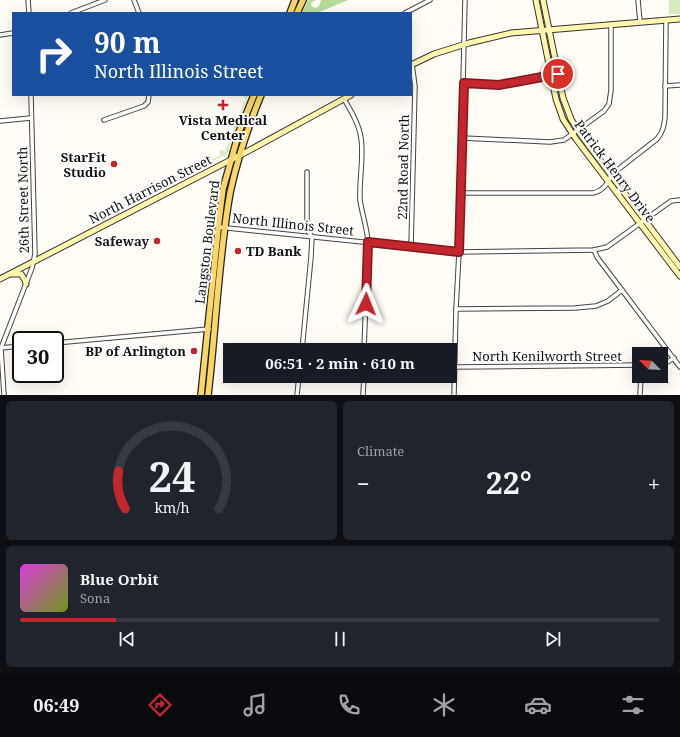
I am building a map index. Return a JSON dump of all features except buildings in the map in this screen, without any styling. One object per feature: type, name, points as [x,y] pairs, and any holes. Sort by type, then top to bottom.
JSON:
[{"type":"main road","points":[[290,12],[295,0]]},
{"type":"main road","points":[[297,12],[303,0]]},
{"type":"main road","name":"Langston Boulevard","points":[[201,395],[223,189],[230,160],[243,120],[254,96]]},
{"type":"main road","name":"Langston Boulevard","points":[[208,395],[230,193],[240,155],[261,96]]},
{"type":"street","points":[[28,0],[29,12]]},
{"type":"street","points":[[73,12],[106,0]]},
{"type":"street","points":[[134,0],[139,12]]},
{"type":"street","points":[[407,12],[430,0]]},
{"type":"street","points":[[455,343],[461,193],[465,0]]},
{"type":"street","name":"Patrick Henry Drive","points":[[536,0],[560,111],[572,134],[609,182],[680,267]]},
{"type":"street","name":"Patrick Henry Drive","points":[[543,0],[566,109],[578,130],[611,175],[680,276]]},
{"type":"street","points":[[638,0],[640,22]]},
{"type":"street","points":[[412,64],[434,54],[511,33],[680,19]]},
{"type":"street","points":[[461,193],[599,192],[609,182],[611,175],[657,139],[662,133],[665,117],[666,20]]},
{"type":"street","points":[[462,138],[550,142],[564,140],[604,111],[609,104],[611,90],[611,25]]},
{"type":"street","points":[[0,35],[12,33]]},
{"type":"street","name":"22nd Road North","points":[[411,247],[414,86],[412,64]]},
{"type":"street","points":[[464,83],[499,85],[558,74]]},
{"type":"street","points":[[665,86],[680,85]]},
{"type":"street","name":"26th Street North","points":[[4,395],[0,348],[26,284],[35,254],[31,96]]},
{"type":"street","points":[[104,120],[144,106],[148,102],[149,96]]},
{"type":"street","name":"North Harrison Street","points":[[0,279],[240,155],[349,96]]},
{"type":"street","points":[[344,99],[358,126],[361,140],[360,198],[362,214],[367,227],[368,242],[364,343]]},
{"type":"street","points":[[0,121],[31,118]]},
{"type":"street","points":[[303,343],[312,237],[307,229],[307,172]]},
{"type":"street","name":"North Illinois Street","points":[[218,227],[459,252],[594,250],[606,247],[671,201],[680,200]]},
{"type":"street","points":[[594,250],[597,257],[680,366]]},
{"type":"street","points":[[8,274],[21,274],[26,284]]},
{"type":"street","points":[[456,309],[575,308],[596,306],[608,301],[622,290]]},
{"type":"street","points":[[64,342],[214,329]]},
{"type":"street","points":[[0,348],[12,347]]},
{"type":"street","points":[[668,362],[674,358]]},
{"type":"street","name":"North Kenilworth Street","points":[[457,367],[632,365]]},
{"type":"street","points":[[297,395],[298,383]]},
{"type":"street","points":[[363,395],[364,383]]},
{"type":"street","points":[[454,383],[454,395]]},
{"type":"street","points":[[640,383],[640,395]]},
{"type":"green space","points":[[308,0],[316,0],[311,3],[312,7],[316,8],[319,6],[321,0],[348,0],[319,12],[302,12]]},
{"type":"green space","points":[[669,0],[680,0],[680,14],[669,14]]},
{"type":"green space","points":[[242,96],[248,96],[227,154],[174,180],[174,175],[176,178],[221,155],[219,152],[221,150],[225,152],[237,120],[235,118],[238,117],[246,98]]},
{"type":"green space","points":[[166,180],[168,184],[117,211],[115,206],[117,208],[166,183]]},
{"type":"place","name":"Vista Medical Center","points":[[223,105]]},
{"type":"place","name":"StarFit Studio","points":[[114,164]]},
{"type":"place","name":"Safeway","points":[[157,241]]},
{"type":"place","name":"TD Bank","points":[[238,251]]},
{"type":"place","name":"BP of Arlington","points":[[194,351]]},
{"type":"route","points":[[366,304],[368,242],[459,252],[464,83],[499,85],[558,74]]}]
